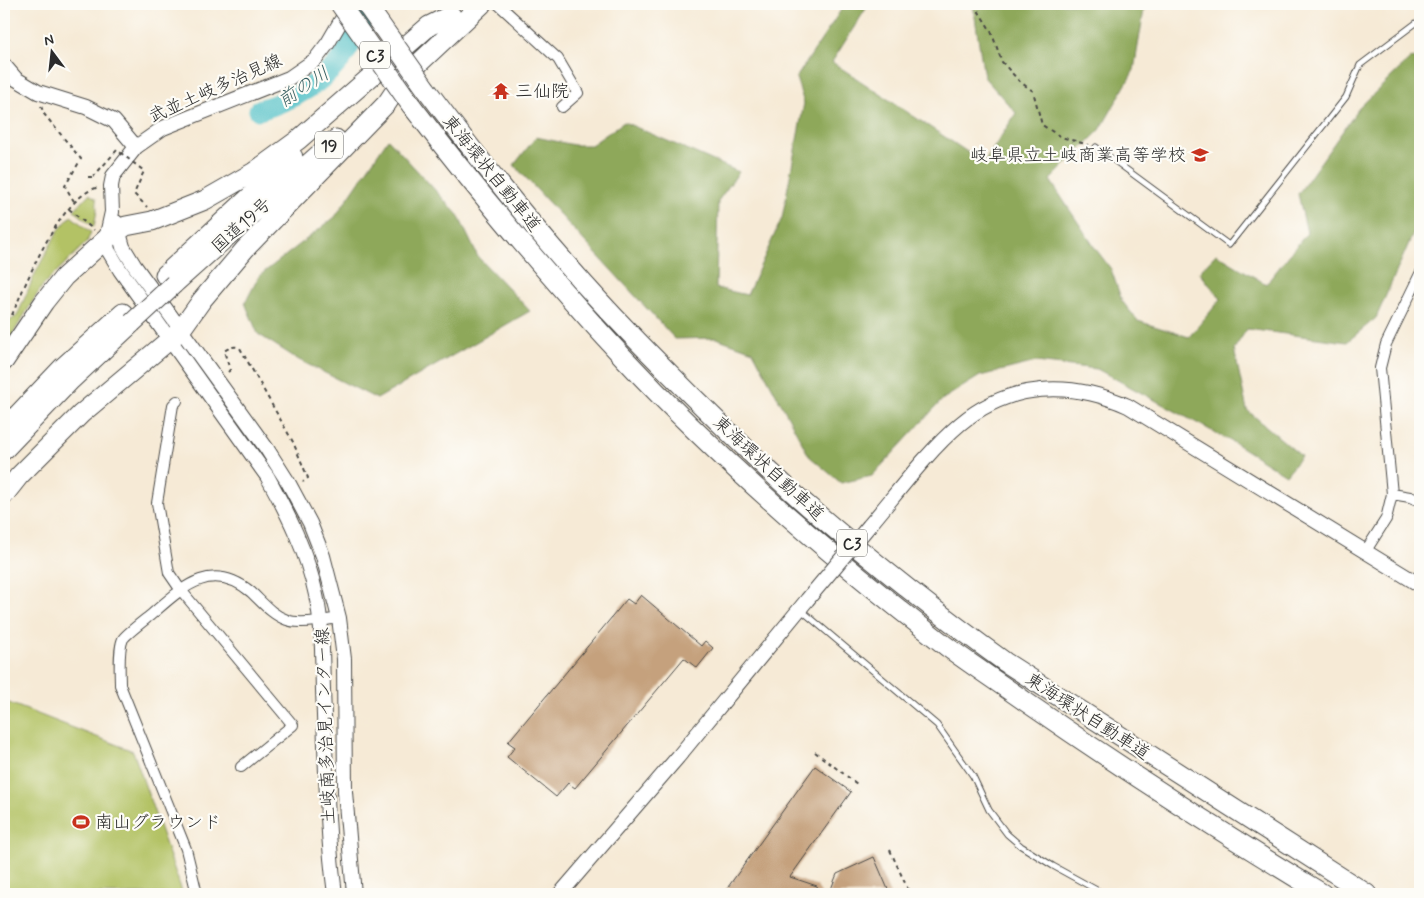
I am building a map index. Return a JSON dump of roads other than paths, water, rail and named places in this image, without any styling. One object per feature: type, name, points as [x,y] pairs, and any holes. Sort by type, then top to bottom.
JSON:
[{"type":"highway","name":"東海環状自動車道","points":[[340,4],[411,105],[553,280],[625,359],[747,480],[812,537],[948,647],[1118,765],[1323,894]]},
{"type":"highway","name":"東海環状自動車道","points":[[366,4],[426,89],[501,187],[571,269],[643,347],[759,461],[808,506],[955,626],[1005,662],[1367,894]]},
{"type":"highway","name":"国道19号","points":[[169,280],[407,73],[482,4]]},
{"type":"highway","name":"国道19号","points":[[4,450],[128,318],[457,10]]},
{"type":"highway","name":"19","points":[[4,361],[44,302],[64,277],[107,238],[126,226],[152,221],[179,212],[205,200],[254,172],[298,140],[429,26],[457,10]]},
{"type":"highway","name":"19","points":[[4,495],[19,476],[81,414],[175,336],[202,300],[245,249],[387,103],[407,73]]},
{"type":"highway","name":"国道19号","points":[[4,429],[64,367],[128,318]]},
{"type":"main road","name":"武並土岐多治見線","points":[[107,238],[112,212],[111,186],[113,176],[136,147],[163,128],[289,78],[315,60],[328,43],[351,4]]},
{"type":"main road","points":[[4,65],[16,79],[38,92],[86,107],[114,121],[136,147]]},
{"type":"main road","points":[[107,238],[123,246],[175,336]]},
{"type":"main road","points":[[107,238],[175,336]]},
{"type":"main road","name":"土岐南多治見インター線","points":[[175,336],[266,450],[300,502],[323,556],[340,618],[344,658],[345,792],[354,894]]},
{"type":"main road","name":"土岐南多治見インター線","points":[[175,336],[267,476],[286,512],[309,567],[320,621],[331,858],[335,894]]},
{"type":"main road","points":[[560,894],[678,757],[803,604],[943,439],[978,410],[1000,400],[1020,393],[1045,389],[1066,389],[1107,397],[1128,406],[1420,585]]},
{"type":"street","points":[[498,4],[558,59],[578,93],[562,107]]},
{"type":"street","points":[[4,372],[72,281],[107,238]]},
{"type":"street","points":[[1365,552],[1386,518],[1392,494],[1380,368],[1386,344],[1416,292],[1420,274]]},
{"type":"street","points":[[177,401],[173,405],[157,502],[169,573],[180,589],[293,724],[241,767]]},
{"type":"street","points":[[1392,494],[1420,501]]},
{"type":"street","points":[[197,894],[186,848],[120,685],[119,661],[123,639],[180,589],[192,582],[206,578],[220,578],[234,582],[249,591],[274,613],[288,621],[320,621],[340,618]]},
{"type":"lane","points":[[1096,147],[1229,245],[1346,97],[1360,65],[1420,20]]},
{"type":"lane","points":[[803,604],[937,725],[973,776],[988,810],[1007,834],[1021,846],[1045,861],[1104,894]]},
{"type":"waterway","name":"前の川","points":[[259,110],[293,97],[324,77],[341,59],[349,47],[371,4]]},
{"type":"place","name":"三仙院","points":[[501,91]]},
{"type":"place","name":"岐阜県立土岐商業高等学校","points":[[1200,155]]},
{"type":"place","name":"南山グラウンド","points":[[81,822]]}]
